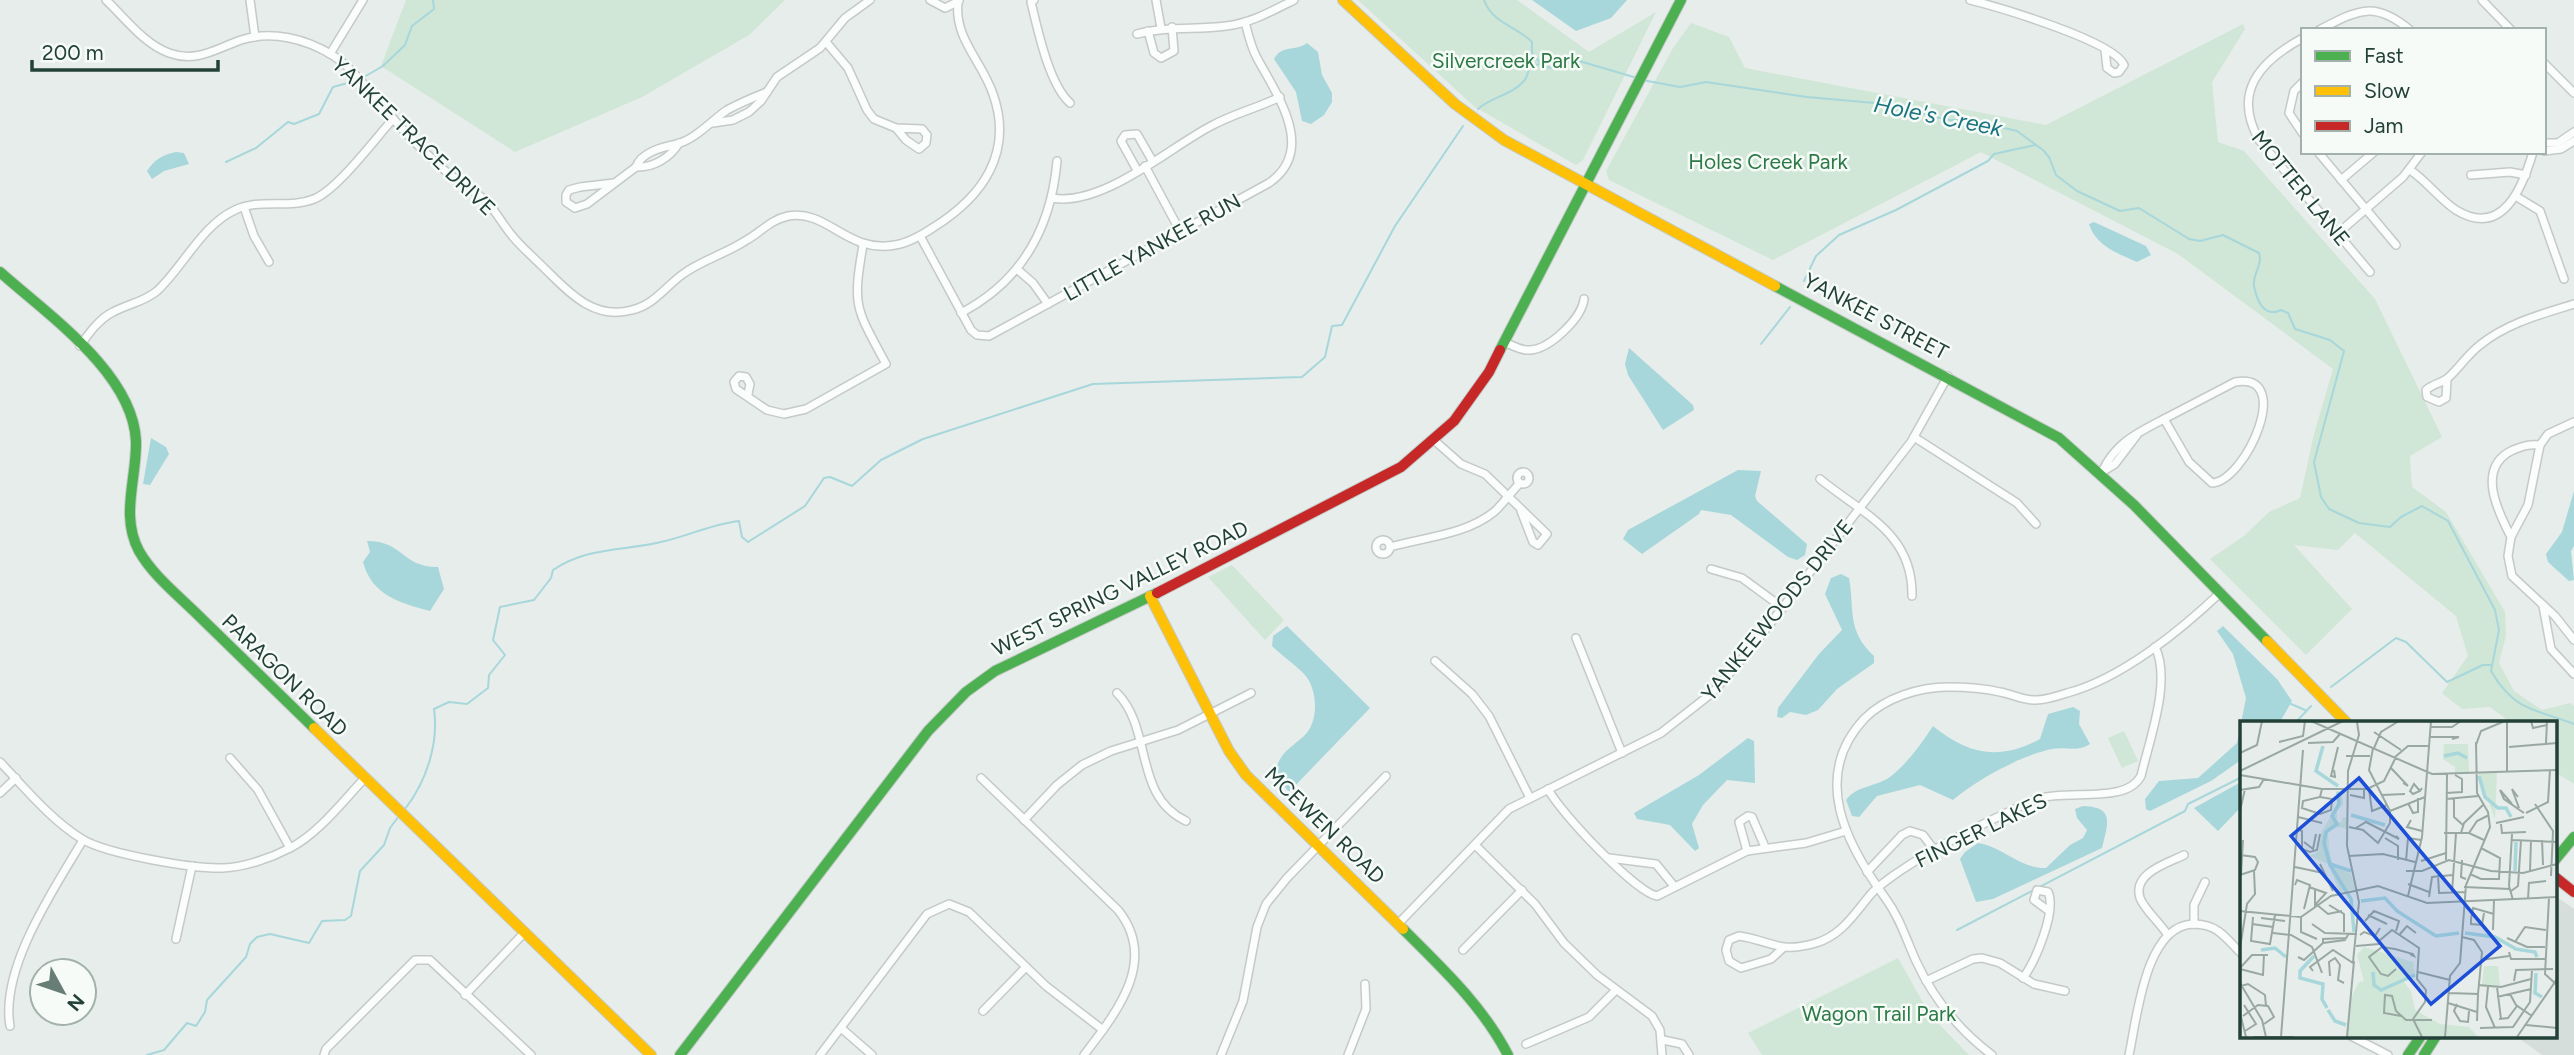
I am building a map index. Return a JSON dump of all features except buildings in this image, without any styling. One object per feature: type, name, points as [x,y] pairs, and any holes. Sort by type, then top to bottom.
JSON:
[{"type":"street","name":"YANKEE TRACE DRIVE","points":[[106,0],[154,45],[179,56],[205,55],[255,37],[302,41],[330,54],[354,73],[393,119],[442,168],[485,200],[515,240],[571,294],[592,308],[615,312],[640,307],[697,264],[788,216],[813,218],[863,245],[893,246],[920,236],[955,214],[974,196],[986,178],[998,146],[999,122],[993,95],[956,20],[930,0]]},
{"type":"street","points":[[250,0],[255,37]]},
{"type":"street","points":[[330,54],[363,0]]},
{"type":"street","points":[[614,183],[573,188],[566,195],[566,202],[575,208],[581,207],[614,183],[636,167],[638,161],[653,151],[680,143],[713,123],[728,110],[767,92],[784,71],[826,42],[845,18],[870,0]]},
{"type":"street","points":[[1156,0],[1161,28]]},
{"type":"street","points":[[1137,34],[1161,28],[1224,26],[1245,22],[1281,3],[1294,0]]},
{"type":"street","name":"YANKEE STREET","points":[[1343,0],[1468,115],[1504,140],[1948,376],[2059,438],[2102,472],[2344,721]]},
{"type":"street","name":"WEST SPRING VALLEY ROAD","points":[[680,1055],[928,731],[953,704],[979,682],[1012,662],[1150,596],[1378,480],[1406,464],[1434,441],[1479,387],[1587,185],[1681,0]]},
{"type":"street","points":[[1970,0],[2002,4],[2105,50]]},
{"type":"street","points":[[2482,0],[2509,28]]},
{"type":"street","points":[[940,7],[950,7],[959,1]]},
{"type":"street","points":[[956,20],[959,1]]},
{"type":"street","points":[[1030,1],[1058,89],[1070,103]]},
{"type":"street","points":[[2323,28],[2355,11],[2371,8],[2387,11],[2408,28]]},
{"type":"street","name":"LITTLE YANKEE RUN","points":[[920,236],[974,333],[989,336],[1269,183],[1284,169],[1290,156],[1291,138],[1280,97],[1255,55],[1245,22]]},
{"type":"street","points":[[1148,31],[1154,53],[1161,58],[1174,51],[1172,27]]},
{"type":"street","name":"MOTTER LANE","points":[[2301,39],[2280,50],[2258,72],[2251,89],[2250,125],[2259,141],[2370,272]]},
{"type":"street","points":[[826,42],[848,68],[870,115],[896,128]]},
{"type":"street","points":[[2546,65],[2574,93]]},
{"type":"street","points":[[2301,84],[2294,91],[2289,113],[2301,131]]},
{"type":"street","points":[[1052,198],[1068,199],[1090,194],[1149,164],[1208,127],[1280,97]]},
{"type":"street","points":[[80,346],[97,324],[112,312],[144,300],[157,291],[214,226],[233,210],[244,206],[313,199],[332,187],[393,119]]},
{"type":"street","points":[[2546,143],[2558,142],[2574,132]]},
{"type":"street","points":[[1137,170],[1121,141],[1125,135],[1137,134],[1180,231]]},
{"type":"street","points":[[2546,151],[2561,149],[2574,141]]},
{"type":"street","points":[[2320,154],[2396,245]]},
{"type":"street","points":[[2341,180],[2372,154]]},
{"type":"street","points":[[2337,234],[2410,170],[2422,154]]},
{"type":"street","points":[[2410,170],[2456,210],[2473,216],[2491,216],[2505,209],[2517,197],[2532,154]]},
{"type":"street","points":[[961,313],[993,293],[1018,270],[1039,238],[1052,198],[1057,161]]},
{"type":"street","points":[[2471,175],[2510,172],[2526,175]]},
{"type":"street","points":[[2517,197],[2540,211],[2564,279]]},
{"type":"street","points":[[244,206],[254,236],[269,262]]},
{"type":"street","points":[[748,394],[768,410],[784,414],[806,409],[886,364],[857,307],[856,282],[863,245]]},
{"type":"street","points":[[1018,270],[1033,283],[1048,304]]},
{"type":"street","name":"PARAGON ROAD","points":[[0,272],[80,346],[124,394],[134,422],[135,447],[128,495],[129,521],[133,541],[143,559],[364,779],[651,1055]]},
{"type":"street","points":[[1504,342],[1524,350],[1542,347],[1581,310],[1584,299]]},
{"type":"street","points":[[2447,380],[2480,345],[2502,330],[2574,304]]},
{"type":"street","name":"YANKEEWOODS DRIVE","points":[[1398,924],[1510,809],[1661,733],[1697,708],[1727,678],[1914,437],[1948,376]]},
{"type":"street","points":[[2102,472],[2115,464],[2137,435],[2164,419],[2235,382],[2254,384],[2264,399],[2250,446],[2228,476],[2219,482],[2207,480],[2191,465],[2164,419]]},
{"type":"street","points":[[2574,422],[2548,434],[2540,445],[2528,505],[2511,537],[2508,556],[2512,576],[2574,640]]},
{"type":"street","points":[[1914,437],[2017,503],[2036,524]]},
{"type":"street","points":[[1434,441],[1461,464],[1485,474],[1521,511],[1545,530],[1544,542],[1538,545],[1534,542],[1521,511]]},
{"type":"street","points":[[2511,537],[2494,500],[2495,463],[2501,456],[2528,444],[2540,445]]},
{"type":"street","points":[[1820,479],[1894,538],[1905,552],[1911,571],[1912,596]]},
{"type":"street","points":[[1390,547],[1458,530],[1496,511],[1520,483]]},
{"type":"street","points":[[1711,569],[1742,578],[1783,608]]},
{"type":"street","points":[[1992,1055],[1954,1020],[1926,981],[1907,934],[1867,872],[1846,831],[1837,792],[1838,762],[1855,729],[1884,704],[1915,692],[1947,687],[2001,692],[2035,701],[2079,690],[2152,649],[2221,592]]},
{"type":"street","name":"MCEWEN ROAD","points":[[1150,596],[1209,714],[1246,775],[1473,998],[1492,1024],[1508,1055]]},
{"type":"street","points":[[2543,606],[2551,649],[2574,674]]},
{"type":"street","points":[[1576,638],[1622,753]]},
{"type":"street","name":"FINGER LAKES","points":[[1782,949],[1818,942],[1835,933],[1878,888],[1935,851],[2045,796],[2066,792],[2120,793],[2135,785],[2141,775],[2162,682],[2162,667],[2152,649]]},
{"type":"street","points":[[1435,661],[1472,694],[1489,716],[1530,798]]},
{"type":"street","points":[[1117,693],[1129,709],[1158,796],[1172,813],[1186,821]]},
{"type":"street","points":[[1024,820],[1057,785],[1082,765],[1163,736],[1251,693]]},
{"type":"street","points":[[230,758],[258,790],[290,848]]},
{"type":"street","points":[[0,762],[83,840],[115,851],[192,866],[224,868],[257,862],[290,848],[312,833],[364,779]]},
{"type":"street","points":[[1222,1055],[1243,1001],[1260,917],[1272,896],[1387,776]]},
{"type":"street","points":[[0,793],[16,778]]},
{"type":"street","points":[[981,778],[1118,910],[1132,936],[1135,957],[1132,981],[1120,1007],[1084,1055]]},
{"type":"street","points":[[1548,789],[1566,817],[1647,894],[1657,896],[1747,851],[1806,843],[1846,831]]},
{"type":"street","points":[[1747,851],[1739,832],[1739,822],[1748,816],[1752,817],[1765,847]]},
{"type":"street","points":[[1867,872],[1902,835],[1910,831],[1923,835],[1935,851]]},
{"type":"street","points":[[2556,859],[2574,837]]},
{"type":"street","points":[[10,1026],[7,1010],[20,957],[39,916],[83,840]]},
{"type":"street","points":[[1475,845],[1522,890],[1564,943],[1616,990],[1651,1016],[1663,1040],[1662,1055]]},
{"type":"street","points":[[2167,934],[2140,900],[2143,878],[2152,870],[2184,855]]},
{"type":"street","points":[[1609,858],[1656,864],[1674,886]]},
{"type":"street","points":[[176,939],[192,866]]},
{"type":"street","points":[[2556,878],[2574,892]]},
{"type":"street","points":[[2194,924],[2194,905],[2206,882]]},
{"type":"street","points":[[1463,950],[1522,890]]},
{"type":"street","points":[[820,1055],[927,914],[943,905],[965,909],[1026,967],[1103,1030]]},
{"type":"street","points":[[2023,978],[2038,956],[2049,911]]},
{"type":"street","points":[[2129,1055],[2152,956],[2167,934],[2194,924],[2216,929],[2240,952]]},
{"type":"street","points":[[466,995],[524,933]]},
{"type":"street","points":[[1738,936],[1782,949],[1771,959],[1741,968],[1729,961],[1726,950],[1729,940],[1738,936]]},
{"type":"street","points":[[1926,981],[1973,959],[1982,958],[2000,963],[2023,978],[2065,991]]},
{"type":"street","points":[[324,1055],[326,1049],[415,960],[430,960],[531,1055]]},
{"type":"street","points":[[983,1011],[1026,967]]},
{"type":"street","points":[[1348,1055],[1366,1009],[1364,984]]},
{"type":"street","points":[[1526,1044],[1589,1017],[1616,990]]},
{"type":"street","points":[[841,1028],[872,1055]]},
{"type":"street","points":[[2355,1038],[2388,1055]]},
{"type":"street","points":[[2408,1055],[2420,1038]]},
{"type":"street","points":[[2424,1055],[2435,1038]]},
{"type":"street","points":[[1663,1040],[1682,1044],[1689,1055]]},
{"type":"shaded area","points":[[2556,897],[2574,909],[2574,1055],[2542,1055],[2519,1038],[2556,1038]]},
{"type":"green space","points":[[406,0],[785,0],[749,35],[642,97],[515,152],[381,66]]},
{"type":"green space","name":"Silvercreek Park","points":[[1358,0],[1517,0],[1589,52],[1656,12],[1583,160],[1576,165],[1475,107]]},
{"type":"green space","name":"Holes Creek Park","points":[[1691,23],[1729,37],[1745,68],[2046,125],[2243,24],[2245,29],[2212,82],[2218,142],[2244,151],[2375,299],[2442,437],[2410,456],[2412,487],[2446,512],[2505,612],[2506,635],[2499,663],[2514,691],[2542,710],[2570,703],[2574,706],[2574,784],[2556,773],[2556,721],[2509,721],[2490,707],[2462,709],[2442,693],[2468,656],[2456,616],[2355,533],[2338,550],[2294,545],[2352,609],[2306,655],[2210,559],[2244,536],[2269,512],[2300,498],[2314,434],[2333,369],[2178,254],[1981,152],[1773,260],[1609,180],[1606,171],[1673,48]]},
{"type":"green space","points":[[1232,565],[1284,620],[1265,640],[1208,577]]},
{"type":"green space","points":[[2124,731],[2138,761],[2122,768],[2108,738]]},
{"type":"green space","name":"Wagon Trail Park","points":[[1898,958],[1930,1015],[1969,1055],[1762,1055],[1748,1033]]},
{"type":"water","points":[[1532,0],[1627,0],[1611,18],[1576,31]]},
{"type":"water","points":[[1307,43],[1318,52],[1322,75],[1332,93],[1332,102],[1324,115],[1311,124],[1302,121],[1296,92],[1274,59],[1281,51]]},
{"type":"water","points":[[176,152],[184,153],[189,164],[164,171],[152,179],[147,171],[153,163]]},
{"type":"water","points":[[2094,222],[2146,246],[2151,255],[2137,262],[2115,252],[2092,232],[2089,224]]},
{"type":"water","points":[[1629,348],[1693,405],[1694,410],[1663,430],[1628,375],[1625,364]]},
{"type":"water","points":[[151,438],[166,447],[169,454],[150,485],[143,484]]},
{"type":"water","points":[[1738,470],[1761,471],[1755,496],[1757,501],[1807,544],[1805,555],[1797,560],[1788,557],[1731,515],[1701,510],[1642,554],[1623,539],[1628,530]]},
{"type":"water","points":[[2574,491],[2574,546],[2571,551],[2574,580],[2569,581],[2548,562],[2546,554],[2562,532]]},
{"type":"water","points":[[367,541],[388,545],[416,563],[438,567],[444,589],[430,611],[398,601],[373,583],[363,562],[370,552]]},
{"type":"water","points":[[1841,574],[1849,578],[1855,628],[1874,656],[1874,663],[1837,689],[1818,710],[1806,715],[1790,712],[1782,718],[1777,717],[1778,708],[1819,654],[1842,630],[1825,594],[1831,578]]},
{"type":"water","points":[[1287,626],[1370,708],[1289,792],[1274,773],[1289,748],[1309,730],[1315,706],[1312,689],[1305,675],[1272,646],[1273,636]]},
{"type":"water","points":[[2223,626],[2277,679],[2292,701],[2281,721],[2241,721],[2246,698],[2233,654],[2217,631]]},
{"type":"water","points":[[2073,707],[2080,711],[2079,724],[2090,744],[2085,747],[2052,749],[2014,762],[1953,800],[1920,785],[1877,796],[1859,817],[1852,816],[1846,800],[1850,795],[1897,772],[1933,726],[1972,749],[1998,752],[2025,746],[2040,739],[2048,714]]},
{"type":"water","points":[[2240,728],[2240,761],[2211,781],[2150,811],[2146,809],[2145,799],[2159,781],[2198,778],[2237,743]]},
{"type":"water","points":[[1748,738],[1754,741],[1755,783],[1727,780],[1703,805],[1692,824],[1699,848],[1695,851],[1670,825],[1637,819],[1634,813],[1699,775]]},
{"type":"water","points":[[2240,783],[2240,808],[2218,831],[2194,808]]},
{"type":"water","points":[[2083,806],[2100,809],[2105,813],[2107,824],[2102,848],[1993,899],[1976,902],[1960,859],[1965,852],[1978,843],[2028,865],[2046,868],[2070,845],[2083,838],[2087,830],[2077,818],[2075,809]]},
{"type":"waterway","points":[[364,77],[383,66],[405,45],[412,26],[434,9],[433,0]]},
{"type":"waterway","name":"Hole's Creek","points":[[1484,0],[1493,14],[1532,42],[1532,53],[1544,67],[1556,68],[1576,60],[1637,78]]},
{"type":"waterway","points":[[1478,109],[1519,86],[1531,66],[1540,64]]},
{"type":"waterway","name":"Hole's Creek","points":[[1642,80],[1680,87],[1706,82],[1807,97],[1886,104],[1948,120],[1970,120],[2017,131],[2043,150],[2056,175],[2077,191],[2120,211],[2139,208],[2189,239],[2200,241],[2223,235],[2259,253],[2260,262],[2254,286],[2262,307],[2270,312],[2281,310],[2288,313],[2295,329],[2330,340],[2344,351],[2314,462],[2321,497],[2329,509],[2359,523],[2390,527],[2401,517],[2422,506],[2448,521],[2495,610],[2499,630],[2491,671],[2508,694],[2517,701],[2574,724]]},
{"type":"waterway","points":[[226,162],[256,148],[288,122],[294,124],[319,114],[333,87],[355,81]]},
{"type":"waterway","points":[[405,809],[425,775],[433,749],[434,709],[449,702],[467,704],[488,688],[489,675],[505,655],[493,640],[500,607],[534,600],[551,578],[553,570],[566,563],[592,553],[661,542],[739,521],[742,537],[748,542],[805,506],[824,478],[830,477],[852,486],[881,460],[923,439],[1093,384],[1302,377],[1325,357],[1332,326],[1342,325],[1395,226],[1463,126]]},
{"type":"waterway","points":[[1804,281],[1816,256],[1839,235],[1896,210],[1988,161],[1994,154],[2035,145]]},
{"type":"waterway","points":[[1761,344],[1790,307]]},
{"type":"waterway","points":[[2331,687],[2396,638],[2406,642],[2447,682],[2483,665],[2492,665]]},
{"type":"waterway","points":[[2291,704],[2305,710]]},
{"type":"waterway","points":[[2297,721],[2311,706]]},
{"type":"waterway","points":[[1957,930],[2185,811],[2188,804],[2240,778]]},
{"type":"waterway","points":[[147,1055],[164,1050],[187,1023],[196,1026],[205,1012],[207,1000],[246,957],[250,944],[257,937],[270,934],[309,943],[322,921],[345,920],[351,916],[360,871],[384,845],[390,828],[399,816]]},
{"type":"traffic: fast","points":[[1500,350],[1681,0]]},
{"type":"traffic: fast","points":[[0,272],[63,326],[104,369],[120,392],[131,416],[136,441],[130,511],[133,538],[145,560],[167,586],[314,728]]},
{"type":"traffic: fast","points":[[1775,286],[2059,438],[2134,505],[2267,641]]},
{"type":"traffic: fast","points":[[680,1055],[928,731],[966,692],[995,671],[1157,593]]},
{"type":"traffic: fast","points":[[2556,859],[2574,837]]},
{"type":"traffic: fast","points":[[1403,929],[1474,1004],[1508,1055]]},
{"type":"traffic: fast","points":[[2408,1055],[2420,1038]]},
{"type":"traffic: fast","points":[[2424,1055],[2435,1038]]},
{"type":"traffic: slow","points":[[1343,0],[1455,104],[1504,140],[1775,286]]},
{"type":"traffic: slow","points":[[1150,596],[1229,751],[1246,775],[1403,929]]},
{"type":"traffic: slow","points":[[2267,641],[2345,721]]},
{"type":"traffic: slow","points":[[314,728],[651,1055]]},
{"type":"traffic: jam","points":[[1157,593],[1401,467],[1454,421],[1489,372],[1500,350]]},
{"type":"traffic: jam","points":[[2556,878],[2574,892]]}]
